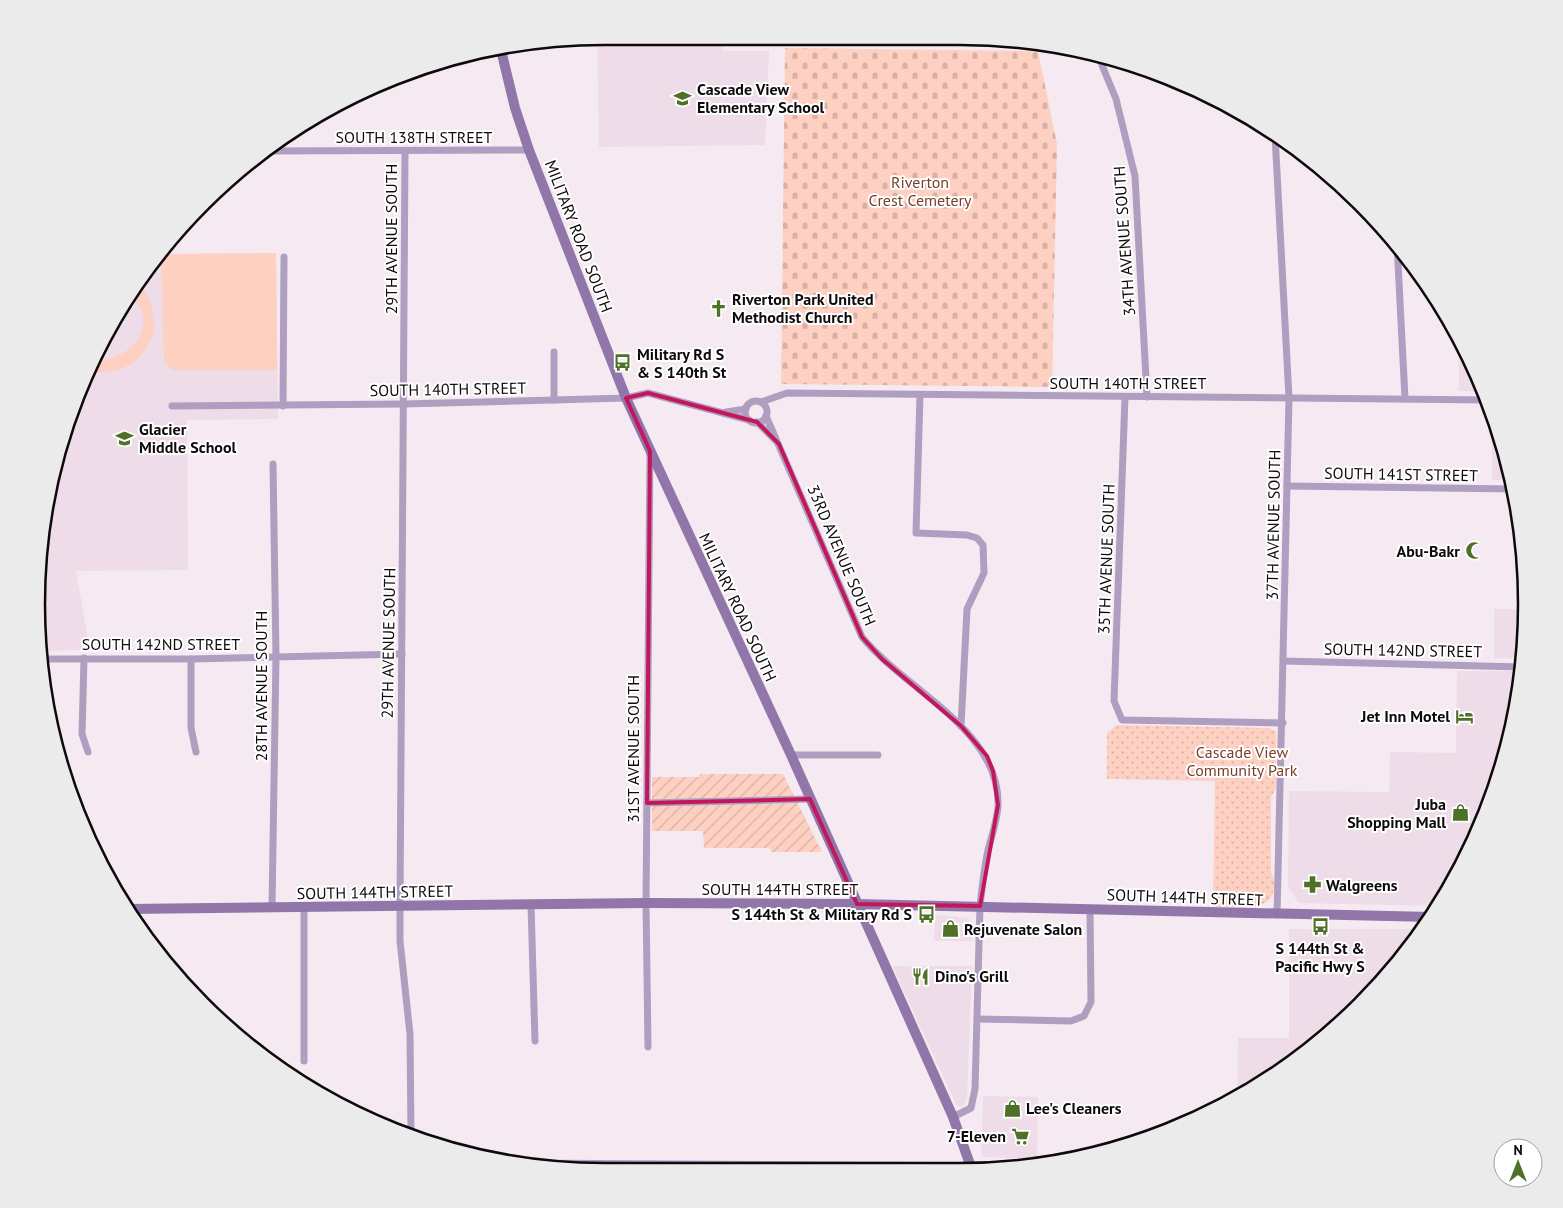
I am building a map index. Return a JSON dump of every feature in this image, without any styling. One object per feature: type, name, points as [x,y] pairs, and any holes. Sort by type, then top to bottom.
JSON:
[{"type":"street","name":"MILITARY ROAD SOUTH","points":[[502,55],[515,108],[529,150],[626,398],[954,1117],[970,1163]]},
{"type":"street","name":"34TH AVENUE SOUTH","points":[[1101,63],[1116,99],[1135,176],[1147,397]]},
{"type":"street","name":"37TH AVENUE SOUTH","points":[[1275,143],[1289,398],[1277,915]]},
{"type":"street","name":"SOUTH 138TH STREET","points":[[277,151],[529,150]]},
{"type":"street","name":"29TH AVENUE SOUTH","points":[[405,152],[400,941],[410,1034],[411,1128]]},
{"type":"street","points":[[283,406],[284,257]]},
{"type":"street","points":[[1398,259],[1406,398]]},
{"type":"street","points":[[554,352],[554,400]]},
{"type":"street","name":"SOUTH 140TH STREET","points":[[172,406],[283,406],[554,400],[626,398],[648,393],[749,420]]},
{"type":"street","name":"SOUTH 140TH STREET","points":[[763,404],[769,399],[786,393],[1479,400]]},
{"type":"street","points":[[920,395],[916,533],[967,535],[977,538],[983,545],[984,573],[967,609],[961,726],[987,756],[993,771],[996,788],[996,816],[982,880],[980,906],[978,1019],[973,1102],[971,1108],[954,1117]]},
{"type":"street","name":"35TH AVENUE SOUTH","points":[[1125,397],[1114,701],[1122,720],[1282,723]]},
{"type":"street","points":[[750,403],[763,404],[766,416],[763,420],[757,422],[749,420],[746,410],[750,403]]},
{"type":"street","name":"SOUTH 140TH STREET","points":[[723,412],[746,410]]},
{"type":"street","name":"33RD AVENUE SOUTH","points":[[766,416],[862,637],[882,660],[961,726]]},
{"type":"street","name":"33RD AVENUE SOUTH","points":[[757,422],[779,444]]},
{"type":"street","name":"31ST AVENUE SOUTH","points":[[648,1047],[646,803],[650,451]]},
{"type":"street","name":"28TH AVENUE SOUTH","points":[[272,908],[276,656],[273,464]]},
{"type":"street","name":"SOUTH 141ST STREET","points":[[1287,486],[1506,489]]},
{"type":"street","name":"SOUTH 142ND STREET","points":[[48,659],[402,654]]},
{"type":"street","points":[[84,658],[82,734],[88,752]]},
{"type":"street","points":[[191,658],[191,728],[196,752]]},
{"type":"street","name":"SOUTH 142ND STREET","points":[[1284,661],[1514,667]]},
{"type":"street","points":[[790,755],[878,755]]},
{"type":"street","points":[[646,803],[810,799]]},
{"type":"street","name":"SOUTH 144TH STREET","points":[[136,910],[400,906],[857,904],[1423,917]]},
{"type":"street","points":[[531,905],[535,1041]]},
{"type":"street","points":[[304,907],[304,1061]]},
{"type":"street","points":[[978,1019],[1071,1021],[1084,1016],[1091,1002],[1090,910]]},
{"type":"highlighted area","points":[[648,393],[757,422],[779,444],[862,637],[882,659],[961,726],[987,756],[993,771],[998,805],[980,906],[857,904],[810,799],[647,803],[650,451],[626,398]]},
{"type":"shaded area","name":"Cascade View Elementary School","points":[[597,45],[723,45],[723,51],[769,51],[765,145],[599,147]]},
{"type":"shaded area","name":"Glacier Middle School","points":[[276,253],[278,419],[187,420],[188,570],[76,571],[90,650],[47,651],[46,567],[56,495],[64,459],[88,390],[103,357],[139,293],[169,254]]},
{"type":"shaded area","points":[[1459,355],[1476,392],[1459,391]]},
{"type":"shaded area","points":[[1492,437],[1504,480],[1492,480]]},
{"type":"shaded area","points":[[1494,609],[1518,609],[1515,658],[1494,658]]},
{"type":"shaded area","points":[[1457,671],[1514,671],[1499,749],[1488,784],[1460,851],[1430,906],[1299,903],[1288,887],[1289,791],[1389,792],[1390,752],[1456,753]]},
{"type":"shaded area","points":[[935,915],[969,918],[972,941],[934,941]]},
{"type":"shaded area","points":[[1289,929],[1413,929],[1379,973],[1328,1024],[1270,1069],[1237,1088],[1238,1038],[1289,1038]]},
{"type":"shaded area","points":[[892,966],[972,966],[967,1099],[962,1107],[957,1106]]},
{"type":"shaded area","points":[[983,1096],[1038,1097],[1037,1157],[984,1157],[981,1153]]},
{"type":"green space","name":"Riverton Crest Cemetery","points":[[785,48],[1038,51],[1057,144],[1052,387],[781,384]]},
{"type":"green space","points":[[276,253],[277,370],[172,370],[164,362],[161,264],[169,254]]},
{"type":"green space","points":[[142,289],[151,305],[154,316],[154,328],[146,349],[139,358],[129,365],[120,369],[96,372],[102,359],[121,354],[131,348],[138,339],[142,329],[143,318],[140,307],[135,300]]},
{"type":"green space","name":"Cascade View Community Park","points":[[1117,725],[1268,728],[1276,731],[1276,788],[1271,797],[1271,872],[1274,879],[1274,887],[1272,896],[1267,901],[1251,907],[1213,907],[1215,781],[1107,779],[1107,733]]},
{"type":"green space","points":[[700,774],[783,774],[822,852],[771,852],[770,848],[704,848],[703,831],[652,831],[652,777],[699,777]]},
{"type":"place","name":"Cascade View Elementary School","points":[[683,98]]},
{"type":"place","name":"Riverton Park United Methodist Church","points":[[718,308]]},
{"type":"place","name":"Military Rd S & S 140th St","points":[[623,363]]},
{"type":"place","name":"Glacier Middle School","points":[[125,438]]},
{"type":"place","name":"Abu-Bakr","points":[[1474,551]]},
{"type":"place","name":"Jet Inn Motel","points":[[1464,716]]},
{"type":"place","name":"Juba Shopping Mall","points":[[1460,813]]},
{"type":"place","name":"Walgreens","points":[[1312,885]]},
{"type":"place","name":"S 144th St & Military Rd S","points":[[926,914]]},
{"type":"place","name":"S 144th St & Pacific Hwy S","points":[[1320,926]]},
{"type":"place","name":"Rejuvenate Salon","points":[[950,929]]},
{"type":"place","name":"Dino's Grill","points":[[921,976]]},
{"type":"place","name":"Lee's Cleaners","points":[[1012,1108]]},
{"type":"place","name":"7-Eleven","points":[[1020,1136]]}]
